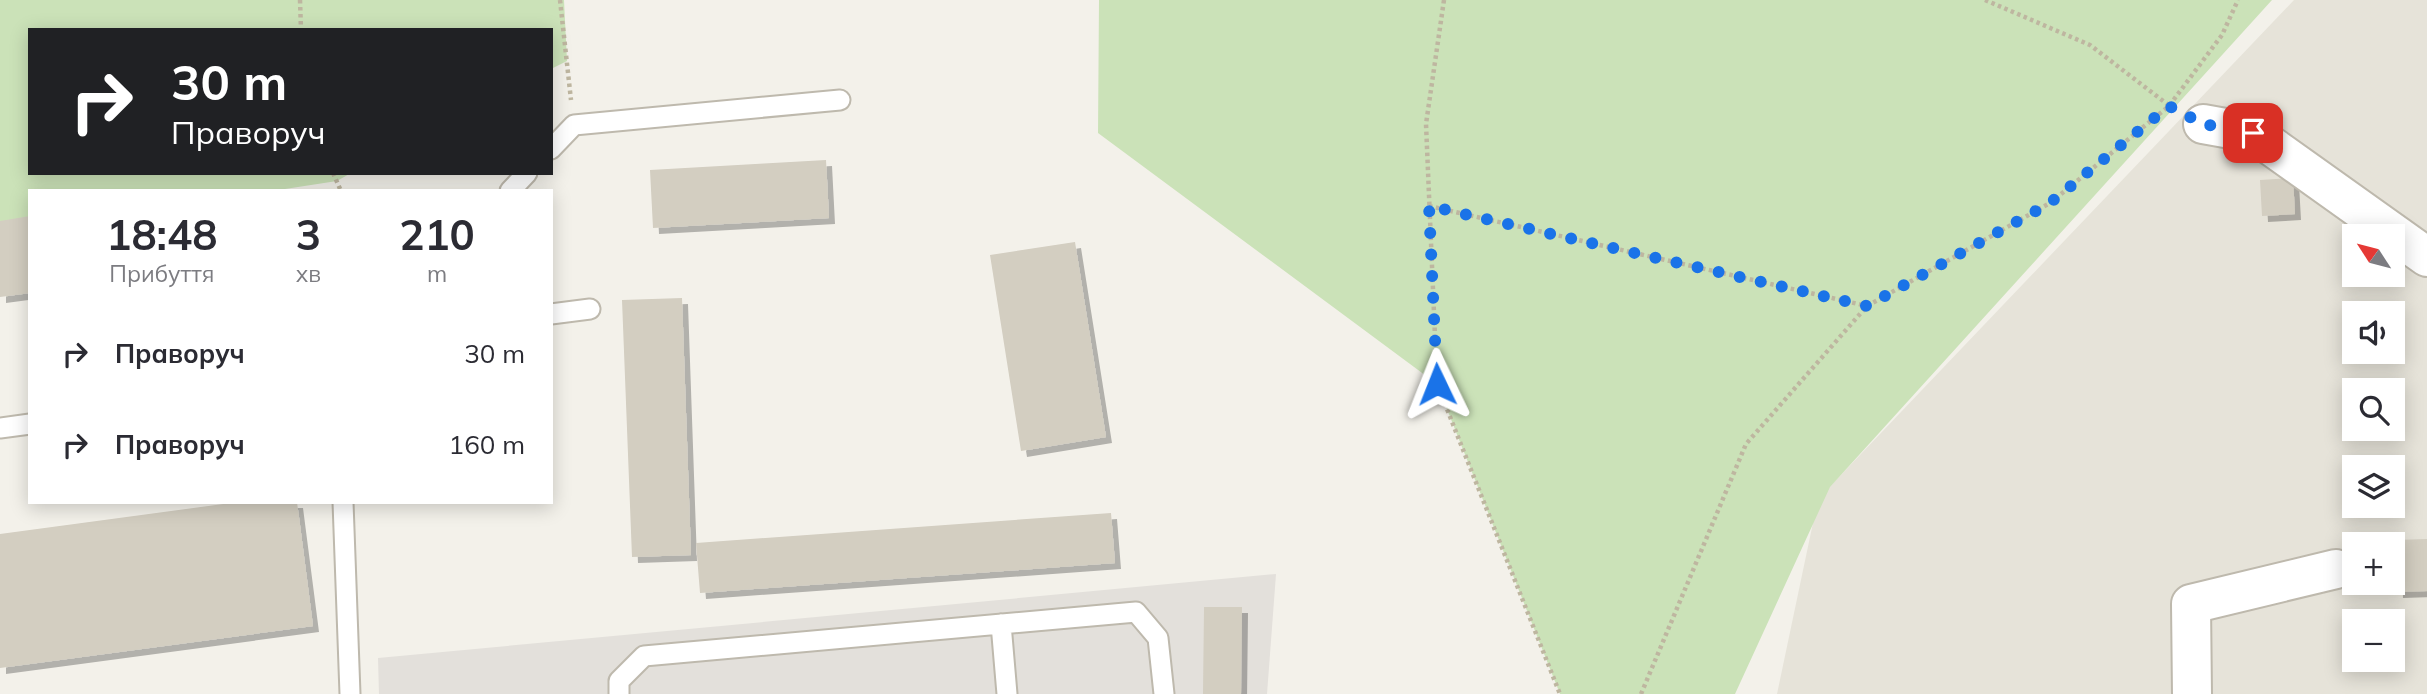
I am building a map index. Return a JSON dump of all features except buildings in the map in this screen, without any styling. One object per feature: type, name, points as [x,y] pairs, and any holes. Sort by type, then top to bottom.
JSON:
[{"type":"street","points":[[2203,124],[2253,133],[2427,257]]},
{"type":"street","points":[[2192,694],[2191,604],[2336,569]]},
{"type":"lane","points":[[553,147],[574,125],[840,100]]},
{"type":"lane","points":[[512,189],[525,175]]},
{"type":"lane","points":[[553,314],[590,309]]},
{"type":"lane","points":[[0,428],[28,424]]},
{"type":"lane","points":[[343,504],[350,694]]},
{"type":"lane","points":[[619,694],[619,681],[644,656],[1136,612],[1158,638],[1164,694]]},
{"type":"lane","points":[[1001,624],[1007,694]]},
{"type":"path","points":[[300,0],[301,28]]},
{"type":"path","points":[[560,0],[574,125]]},
{"type":"path","points":[[1444,0],[1426,124],[1437,384],[1560,694]]},
{"type":"path","points":[[1985,0],[2090,45],[2169,106],[2203,124]]},
{"type":"path","points":[[1642,694],[1746,444],[1867,306],[2050,203],[2169,106],[2222,35],[2238,0]]},
{"type":"path","points":[[1429,206],[1867,306]]},
{"type":"shaded area","points":[[2294,0],[2427,0],[2427,694],[1777,694],[1818,499]]},
{"type":"shaded area","points":[[1276,574],[1267,694],[379,694],[378,658]]},
{"type":"green space","points":[[0,0],[564,0],[567,61],[553,68],[553,28],[28,28],[28,175],[348,175],[337,181],[285,189],[28,189],[28,228],[0,233]]},
{"type":"green space","points":[[1099,0],[2272,0],[1830,487],[1735,694],[1560,694],[1437,384],[1098,133]]},
{"type":"route","points":[[1437,384],[1429,206],[1867,306],[2050,203],[2169,106],[2203,124],[2253,133]]}]
